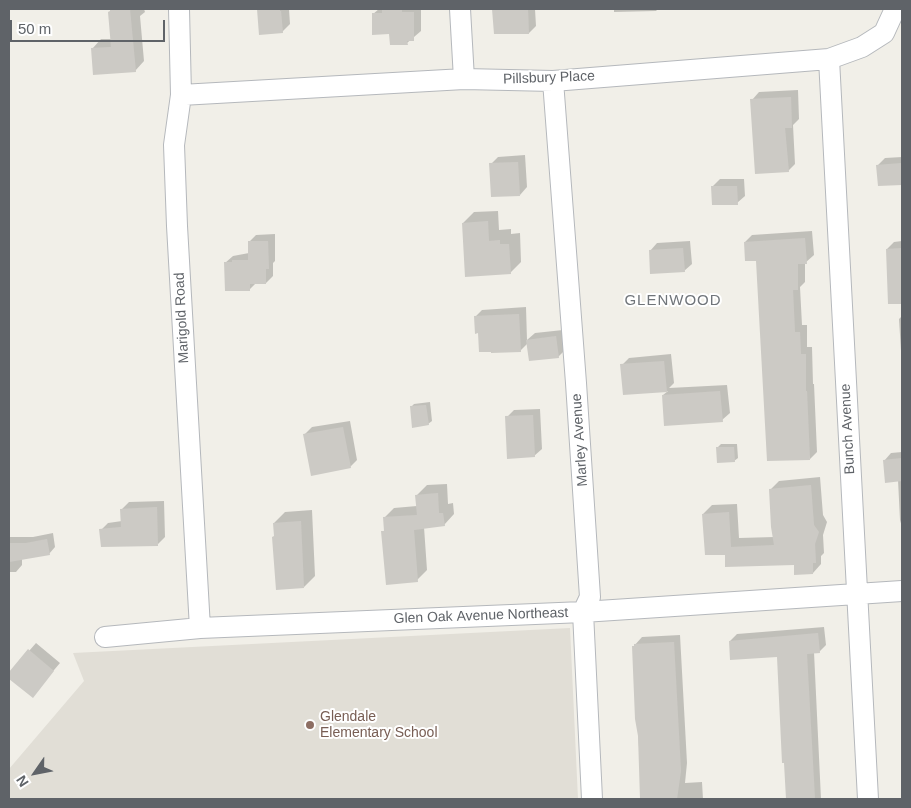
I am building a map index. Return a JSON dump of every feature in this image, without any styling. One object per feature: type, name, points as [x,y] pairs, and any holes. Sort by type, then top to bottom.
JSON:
[{"type":"street","name":"Marigold Road","points":[[179,9],[182,95],[174,145],[177,236],[200,628]]},
{"type":"street","points":[[460,9],[464,80]]},
{"type":"street","name":"Pillsbury Place","points":[[182,95],[464,80],[553,80],[828,59],[862,47],[884,33],[895,9]]},
{"type":"street","name":"Bunch Avenue","points":[[828,59],[868,799]]},
{"type":"street","name":"Marley Avenue","points":[[553,80],[590,597],[583,612],[592,799]]},
{"type":"street","name":"Glen Oak Avenue Northeast","points":[[105,637],[200,628],[583,612],[902,591]]},
{"type":"shaded area","name":"Glendale Elementary School","points":[[570,628],[578,799],[9,799],[9,769],[84,681],[73,653]]},
{"type":"building","points":[[110,9],[130,9],[136,72],[93,75],[91,48],[111,47],[108,12]]},
{"type":"building","points":[[257,9],[280,9],[283,33],[259,35]]},
{"type":"building","points":[[382,9],[402,9],[402,12],[414,12],[414,41],[407,41],[408,45],[390,45],[389,34],[372,35],[372,13],[382,13]]},
{"type":"building","points":[[492,9],[528,9],[529,34],[494,34]]},
{"type":"building","points":[[791,97],[792,128],[785,128],[789,172],[755,174],[750,99]]},
{"type":"building","points":[[518,162],[520,196],[491,197],[489,163]]},
{"type":"building","points":[[902,163],[902,185],[878,186],[876,165]]},
{"type":"building","points":[[711,186],[737,186],[738,205],[712,205]]},
{"type":"building","points":[[488,221],[489,241],[500,240],[500,244],[509,244],[511,274],[465,277],[462,223]]},
{"type":"building","points":[[805,238],[807,264],[798,264],[798,290],[793,290],[795,332],[800,332],[801,354],[806,354],[810,460],[767,461],[756,261],[745,261],[744,242]]},
{"type":"building","points":[[248,241],[268,241],[269,269],[266,269],[266,284],[250,284],[250,291],[225,291],[224,262],[248,260]]},
{"type":"building","points":[[683,248],[685,272],[650,274],[649,250]]},
{"type":"building","points":[[902,248],[902,304],[888,304],[886,249]]},
{"type":"building","points":[[519,314],[521,352],[479,352],[478,333],[475,334],[474,316]]},
{"type":"building","points":[[556,336],[559,358],[529,361],[526,340]]},
{"type":"building","points":[[664,361],[667,392],[623,395],[620,364]]},
{"type":"building","points":[[720,391],[723,422],[664,426],[662,395]]},
{"type":"building","points":[[426,405],[429,425],[412,428],[410,406]]},
{"type":"building","points":[[533,415],[535,457],[507,459],[505,416]]},
{"type":"building","points":[[343,427],[351,468],[311,476],[303,434]]},
{"type":"building","points":[[716,447],[734,447],[735,462],[717,463]]},
{"type":"building","points":[[902,458],[902,481],[885,483],[883,460]]},
{"type":"building","points":[[811,485],[814,525],[819,532],[815,544],[816,563],[813,563],[813,574],[794,575],[794,565],[725,567],[725,555],[705,555],[702,514],[729,512],[731,547],[774,545],[769,489]]},
{"type":"building","points":[[438,493],[439,513],[443,513],[445,526],[414,530],[418,582],[386,585],[381,531],[384,531],[383,517],[417,515],[415,495]]},
{"type":"building","points":[[157,507],[158,546],[101,547],[99,529],[121,527],[120,509]]},
{"type":"building","points":[[301,521],[304,588],[276,590],[272,537],[274,536],[273,523]]},
{"type":"building","points":[[47,539],[50,555],[9,562],[9,543],[26,543]]},
{"type":"building","points":[[818,633],[820,653],[807,654],[815,799],[786,799],[784,763],[782,763],[777,657],[730,660],[729,641]]},
{"type":"building","points":[[674,642],[681,771],[677,799],[640,799],[632,646],[634,644]]},
{"type":"building","points":[[28,649],[54,671],[33,698],[9,679],[9,672]]},
{"type":"place","name":"Glendale Elementary School","points":[[310,725]]},
{"type":"district","name":"GLENWOOD","points":[[673,301]]}]
